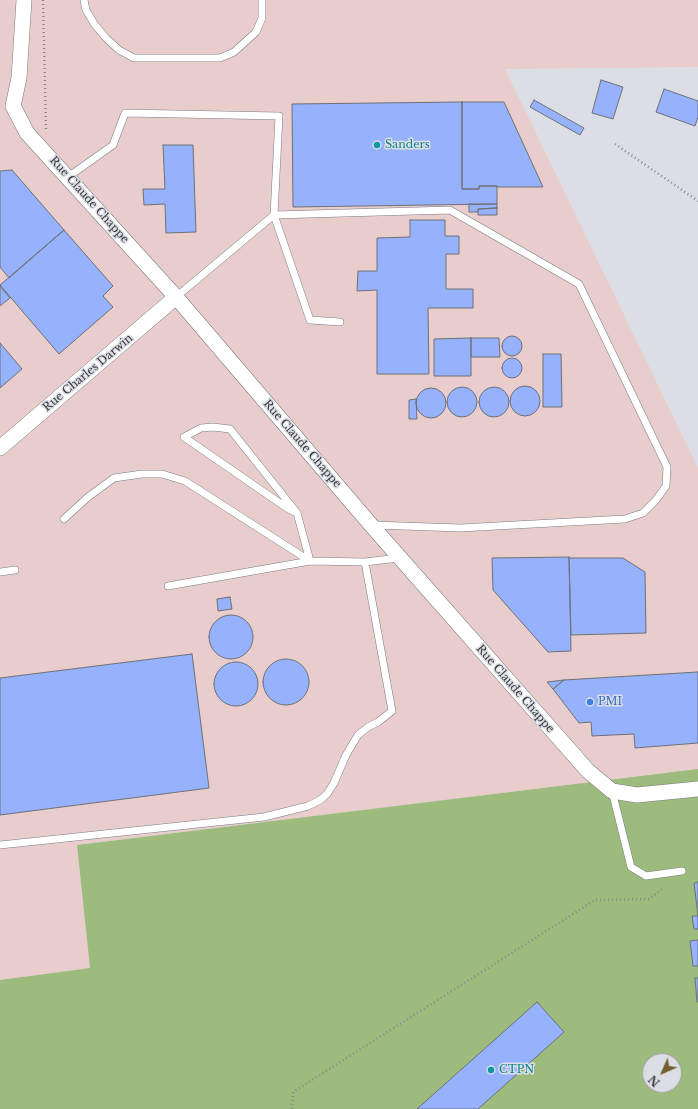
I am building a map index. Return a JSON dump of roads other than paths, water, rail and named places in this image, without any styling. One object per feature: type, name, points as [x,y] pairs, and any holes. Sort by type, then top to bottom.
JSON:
[{"type":"street","name":"Rue Claude Chappe","points":[[24,0],[19,78],[6,108],[176,297],[371,525],[588,771],[612,791],[637,796],[698,789]]},
{"type":"street","name":"Rue Charles Darwin","points":[[0,448],[176,297]]},
{"type":"lane","points":[[84,0],[86,10],[95,25],[107,39],[119,50],[134,58],[220,58],[234,52],[256,32],[262,18],[262,0]]},
{"type":"lane","points":[[68,177],[114,145],[125,113],[279,116],[274,215],[310,320],[340,322]]},
{"type":"lane","points":[[176,297],[274,215],[450,210],[579,284],[667,468],[666,486],[656,500],[643,513],[625,519],[460,528],[371,525]]},
{"type":"lane","points":[[297,513],[287,508],[184,437],[201,428],[213,426],[230,429],[297,513],[310,561]]},
{"type":"lane","points":[[64,519],[88,497],[114,478],[142,474],[162,474],[185,482],[310,561]]},
{"type":"lane","points":[[168,586],[310,561],[366,562],[400,558]]},
{"type":"lane","points":[[0,845],[264,818],[308,806],[320,800],[327,794],[334,783],[346,754],[358,735],[392,711],[366,562]]},
{"type":"lane","points":[[0,572],[15,570]]},
{"type":"lane","points":[[612,791],[631,867],[646,876],[682,871]]},
{"type":"place","name":"Sanders","points":[[377,145]]},
{"type":"place","name":"PMI","points":[[590,702]]},
{"type":"place","name":"CTPN","points":[[491,1070]]}]
